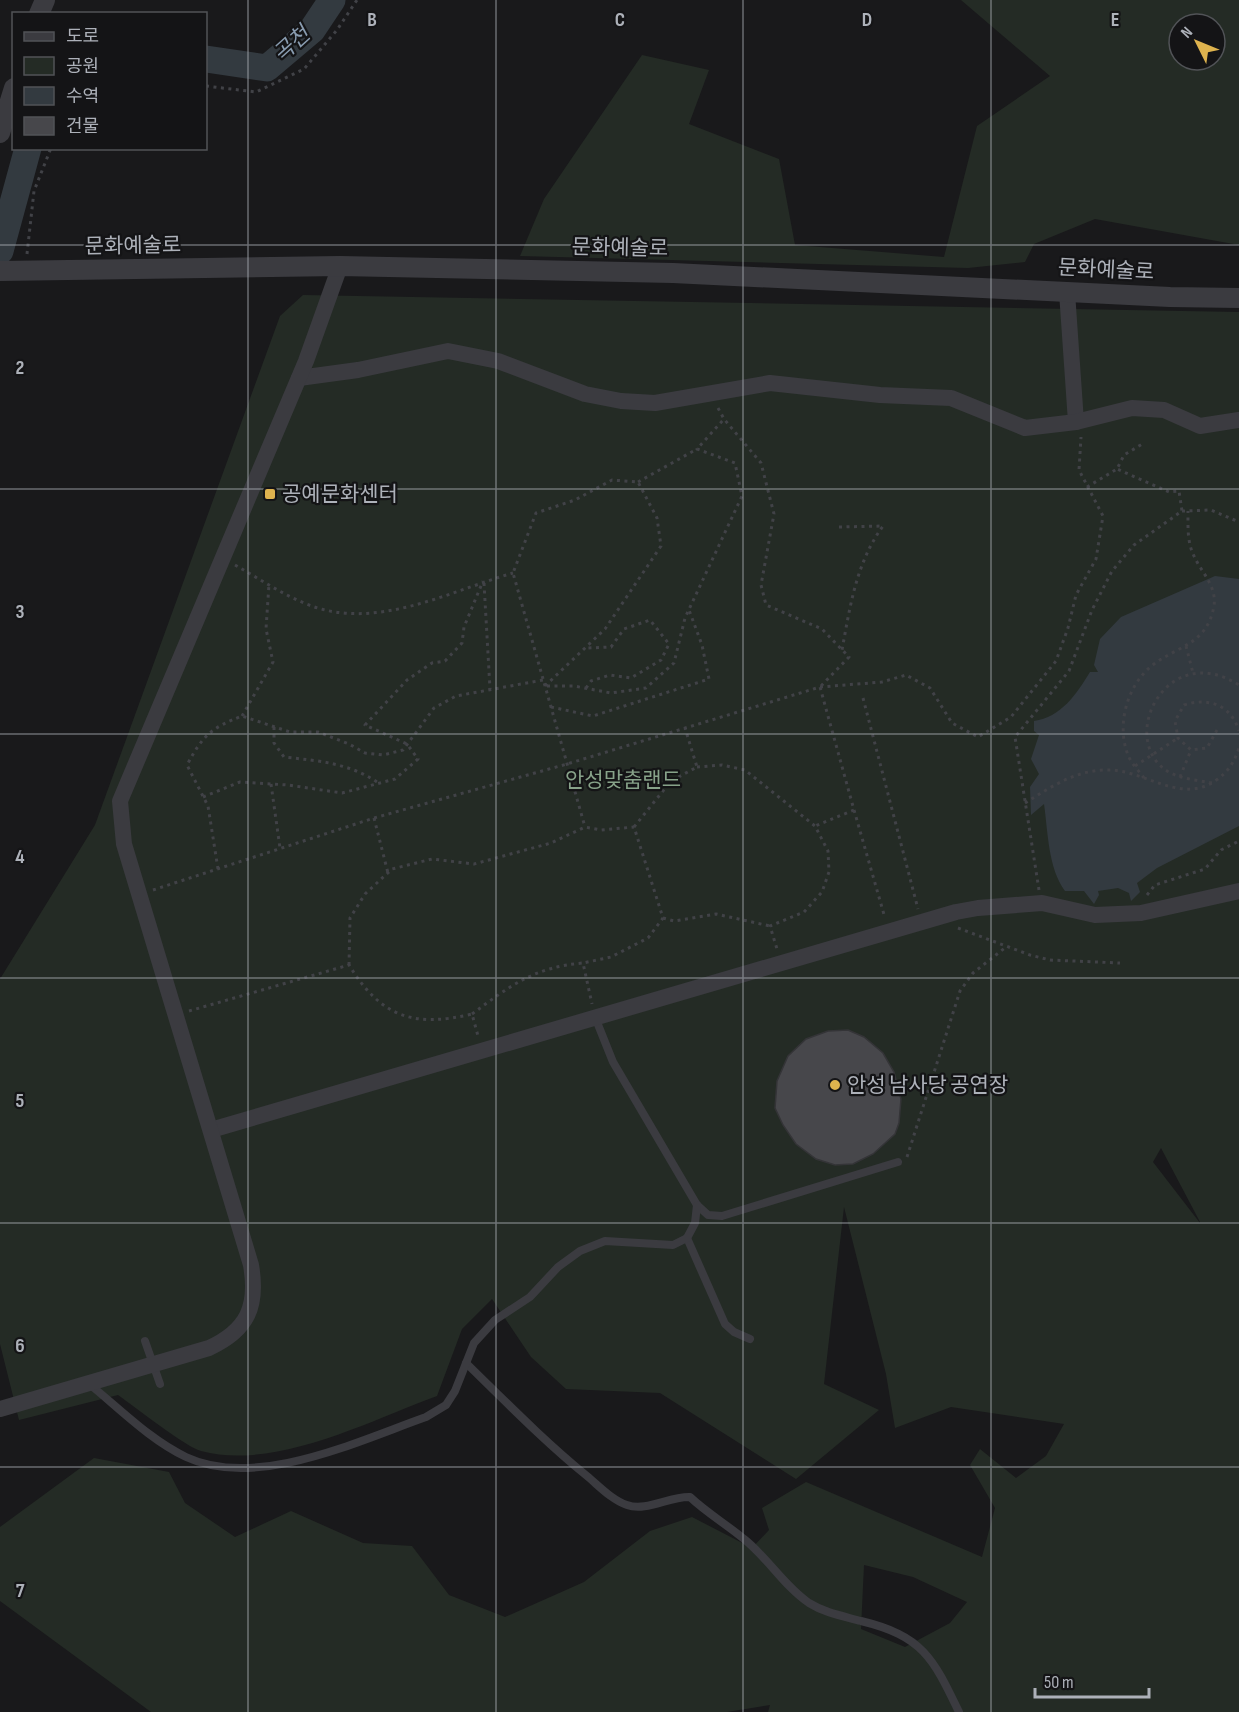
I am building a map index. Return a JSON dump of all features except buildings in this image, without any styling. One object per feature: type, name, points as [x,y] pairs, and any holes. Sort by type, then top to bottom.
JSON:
[{"type":"street","points":[[0,133],[12,94]]},
{"type":"street","points":[[0,1409],[209,1348],[226,1340],[240,1328],[249,1313],[254,1296],[251,1265],[124,844],[120,801],[299,378],[340,266]]},
{"type":"street","name":"문화예술로","points":[[15,272],[340,266],[673,273],[1239,298]]},
{"type":"street","points":[[1067,292],[1079,422]]},
{"type":"street","points":[[299,378],[358,370],[448,351],[498,361],[585,394],[621,401],[655,403],[770,383],[880,395],[951,398],[1025,428],[1079,422],[1132,408],[1164,410],[1200,426],[1239,420]]},
{"type":"street","points":[[212,1130],[889,931],[978,908],[1042,903],[1095,915],[1137,913],[1239,891]]},
{"type":"lane","points":[[595,1017],[614,1062],[697,1205],[708,1215],[722,1216],[898,1162]]},
{"type":"lane","points":[[88,1383],[165,1445],[183,1456],[223,1469],[244,1470],[295,1461],[426,1417],[446,1405],[455,1391],[474,1343],[495,1320],[530,1297],[558,1267],[580,1251],[605,1241],[673,1245],[687,1238],[695,1223],[697,1205]]},
{"type":"lane","points":[[687,1238],[725,1324],[734,1332],[750,1339]]},
{"type":"lane","points":[[145,1341],[160,1384]]},
{"type":"lane","points":[[466,1363],[558,1452],[614,1499],[629,1506],[641,1506],[679,1497],[690,1497],[711,1516],[744,1539],[808,1603],[826,1612],[902,1633],[921,1648],[938,1668],[959,1712]]},
{"type":"path","points":[[207,87],[256,92],[304,69],[337,30],[357,0]]},
{"type":"path","points":[[15,272],[26,246],[34,191],[50,150]]},
{"type":"path","points":[[711,394],[724,419],[761,463],[774,514],[761,585],[766,604],[822,628],[849,657],[820,687]]},
{"type":"path","points":[[585,826],[513,573],[536,513],[575,500],[612,480],[638,482],[697,449],[724,419]]},
{"type":"path","points":[[140,894],[374,818],[567,764],[820,687],[882,682],[906,675],[930,688],[952,723],[978,737],[1011,717],[1056,662],[1068,628],[1076,594],[1096,559],[1103,516],[1079,471],[1079,422]]},
{"type":"path","points":[[1087,487],[1117,469],[1124,455],[1144,443]]},
{"type":"path","points":[[545,686],[586,688],[610,693],[646,688],[674,663],[689,610],[742,496],[735,463],[697,449]]},
{"type":"path","points":[[1117,469],[1169,492],[1179,491],[1182,511]]},
{"type":"path","points":[[545,686],[604,629],[661,546],[657,518],[638,482]]},
{"type":"path","points":[[1042,903],[1016,737],[1069,671],[1092,610],[1112,571],[1134,544],[1182,511],[1211,510],[1239,522]]},
{"type":"path","points":[[1144,778],[1128,758],[1121,734],[1125,710],[1135,685],[1153,665],[1186,646],[1208,627],[1214,603],[1209,579],[1193,556],[1188,532],[1188,511]]},
{"type":"path","points":[[839,527],[883,526],[867,548],[852,598],[842,650]]},
{"type":"path","points":[[223,558],[305,604],[348,614],[398,611],[513,573]]},
{"type":"path","points":[[483,582],[490,689]]},
{"type":"path","points":[[202,797],[240,782],[342,793],[395,779],[418,759],[407,744],[365,725],[407,680],[432,663],[445,661],[462,643],[464,627],[483,582]]},
{"type":"path","points":[[218,869],[208,806],[187,765],[198,745],[216,726],[242,716],[273,662],[266,628],[269,584]]},
{"type":"path","points":[[551,707],[593,716],[709,679],[702,645],[689,610]]},
{"type":"path","points":[[585,648],[611,647],[624,629],[650,620],[669,644],[661,660],[631,678],[610,675],[591,681],[586,688]]},
{"type":"path","points":[[1186,646],[1193,673]]},
{"type":"path","points":[[1212,783],[1180,777],[1167,771],[1154,759],[1148,744],[1147,720],[1158,697],[1180,676],[1212,672],[1239,685]]},
{"type":"path","points":[[242,716],[290,732],[318,732],[365,753],[383,755],[403,750],[434,708],[456,696],[543,680]]},
{"type":"path","points":[[820,687],[889,931]]},
{"type":"path","points":[[863,699],[921,922]]},
{"type":"path","points":[[1217,730],[1207,748],[1191,750],[1178,738],[1175,721],[1184,705],[1199,700],[1213,702],[1225,708],[1239,731]]},
{"type":"path","points":[[274,727],[274,743],[284,757],[328,761],[362,771],[380,784]]},
{"type":"path","points":[[685,729],[697,767]]},
{"type":"path","points":[[1135,766],[1178,738]]},
{"type":"path","points":[[1025,803],[1064,779],[1084,772],[1106,769],[1186,790],[1212,783],[1235,762],[1239,748]]},
{"type":"path","points":[[1180,777],[1191,750]]},
{"type":"path","points":[[722,765],[745,770],[815,826],[828,851],[830,873],[822,892],[804,912],[770,926],[716,915],[675,921],[663,918],[648,938],[611,957],[555,966],[519,980],[472,1014],[448,1020],[420,1021],[397,1015],[376,1001],[349,965],[350,918],[365,894],[392,869],[432,859],[474,864],[551,843],[585,826],[601,830],[634,827],[671,781],[697,767],[722,765]]},
{"type":"path","points":[[271,784],[280,848]]},
{"type":"path","points":[[815,826],[854,810]]},
{"type":"path","points":[[374,818],[388,873]]},
{"type":"path","points":[[634,827],[663,918]]},
{"type":"path","points":[[1137,913],[1155,885],[1205,868],[1221,850],[1239,841]]},
{"type":"path","points":[[770,926],[782,963]]},
{"type":"path","points":[[951,926],[1006,947],[1050,960],[1120,963]]},
{"type":"path","points":[[898,1162],[907,1157],[913,1144],[960,991],[973,973],[1006,947]]},
{"type":"path","points":[[583,963],[595,1017]]},
{"type":"path","points":[[176,1015],[349,965]]},
{"type":"path","points":[[472,1014],[482,1050]]},
{"type":"green space","points":[[961,0],[1239,0],[1239,245],[1095,219],[1034,244],[1025,262],[968,268],[520,256],[544,199],[642,55],[709,70],[689,124],[779,159],[795,245],[944,257],[977,126],[1050,76]]},
{"type":"green space","name":"안성맞춤랜드","points":[[303,295],[1239,312],[1239,1712],[768,1712],[770,1705],[727,1712],[151,1712],[0,1601],[0,1527],[94,1458],[169,1472],[185,1503],[235,1537],[291,1511],[363,1543],[412,1546],[449,1595],[505,1617],[584,1582],[650,1531],[692,1517],[752,1548],[769,1530],[762,1508],[806,1482],[982,1557],[995,1508],[970,1465],[980,1449],[1016,1478],[1046,1456],[1064,1424],[951,1407],[895,1428],[886,1374],[844,1207],[824,1384],[879,1410],[796,1479],[660,1393],[566,1389],[531,1357],[492,1299],[462,1329],[437,1396],[352,1430],[290,1449],[259,1454],[229,1455],[201,1451],[173,1435],[118,1395],[19,1420],[0,1344],[0,979],[95,825],[280,316]],"holes":[[[1161,1148],[1200,1222],[1200,1223],[1153,1162]],[[864,1565],[913,1577],[967,1602],[950,1623],[905,1647],[861,1629]]]},
{"type":"water","points":[[1215,576],[1239,579],[1239,826],[1157,868],[1137,883],[1140,892],[1131,901],[1129,893],[1118,888],[1098,891],[1099,895],[1094,904],[1084,891],[1065,891],[1059,882],[1052,861],[1044,804],[1031,815],[1030,787],[1039,774],[1031,759],[1039,735],[1034,731],[1034,721],[1044,719],[1060,710],[1073,697],[1090,672],[1098,672],[1094,665],[1100,639],[1121,617]]},
{"type":"waterway","name":"곡천","points":[[207,59],[267,68],[312,30],[332,0]]},
{"type":"waterway","name":"곡천","points":[[0,251],[27,150]]},
{"type":"place","name":"공예문화센터","points":[[270,494]]},
{"type":"place","name":"안성 남사당 공연장","points":[[835,1085]]}]
